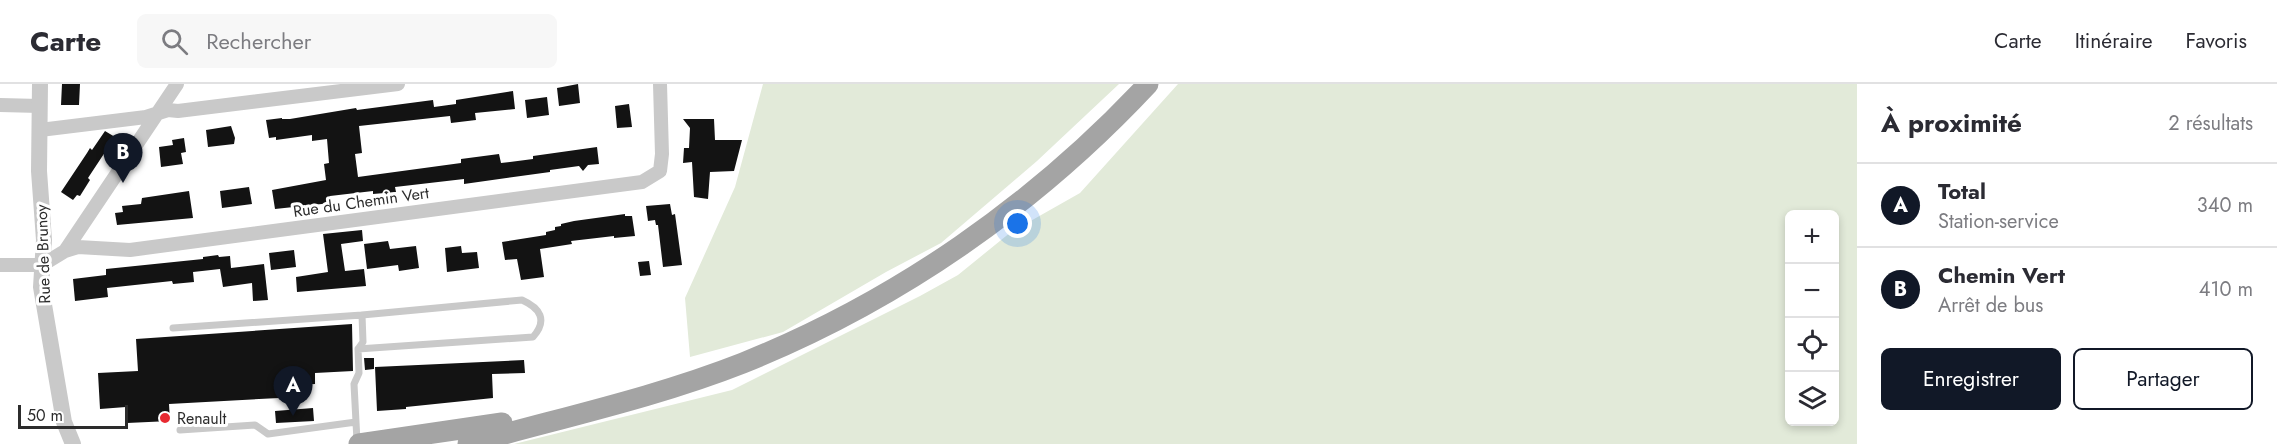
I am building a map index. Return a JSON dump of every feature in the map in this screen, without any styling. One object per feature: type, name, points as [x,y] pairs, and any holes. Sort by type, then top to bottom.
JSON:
[{"type":"main road","points":[[468,444],[668,389],[742,363],[812,333],[925,270],[1013,208],[1067,164],[1148,84]]},
{"type":"main road","points":[[358,444],[571,415]]},
{"type":"street","name":"Rue de Brunoy","points":[[40,84],[39,171],[44,240],[41,287],[64,422],[73,444]]},
{"type":"street","points":[[0,265],[42,265],[65,251],[177,84]]},
{"type":"street","points":[[40,130],[146,117],[159,112],[398,84]]},
{"type":"street","name":"Rue du Chemin Vert","points":[[65,251],[78,247],[130,249],[642,182],[660,171],[662,154],[660,84]]},
{"type":"street","points":[[0,105],[40,106]]},
{"type":"street","name":"Rue de Brunoy","points":[[60,444],[64,422]]},
{"type":"lane","points":[[172,328],[362,315],[522,300],[534,306],[540,318],[540,328],[532,337],[358,349]]},
{"type":"lane","points":[[358,444],[354,384],[359,373],[358,349],[363,342],[362,315]]},
{"type":"lane","points":[[180,430],[255,425],[267,434],[356,422]]},
{"type":"green space","points":[[763,84],[1119,84],[1037,161],[941,243],[783,332],[690,357],[685,298],[735,187]]},
{"type":"green space","points":[[1178,84],[1857,84],[1857,444],[514,444],[732,390],[958,275],[1011,232],[1080,193]]},
{"type":"building","points":[[62,84],[80,84],[79,105],[61,105]]},
{"type":"building","points":[[578,84],[580,103],[559,106],[557,88]]},
{"type":"building","points":[[513,91],[515,109],[475,113],[476,120],[451,123],[450,116],[359,126],[362,153],[355,154],[358,177],[461,163],[461,159],[499,154],[501,163],[597,147],[599,164],[588,165],[583,171],[579,166],[464,184],[464,179],[395,187],[396,192],[373,194],[373,191],[330,196],[331,203],[275,209],[272,190],[326,180],[324,164],[329,163],[327,139],[312,141],[312,135],[276,140],[276,137],[269,138],[266,120],[290,119],[356,108],[357,110],[433,100],[434,107],[456,104],[456,100]]},
{"type":"building","points":[[547,97],[549,115],[527,118],[525,100]]},
{"type":"building","points":[[629,104],[632,127],[617,128],[615,106]]},
{"type":"building","points":[[683,119],[714,119],[715,140],[742,140],[734,171],[710,172],[708,199],[694,197],[692,162],[683,163],[684,148],[689,148],[690,128]]},
{"type":"building","points":[[231,126],[235,138],[234,144],[208,147],[206,130]]},
{"type":"building","points":[[105,131],[115,137],[88,178],[90,180],[80,196],[77,195],[73,200],[61,192],[90,148],[92,150]]},
{"type":"building","points":[[184,138],[186,152],[181,153],[183,164],[161,167],[159,147],[173,145],[172,140]]},
{"type":"building","points":[[249,187],[252,204],[222,208],[220,191]]},
{"type":"building","points":[[189,191],[193,218],[117,225],[115,213],[123,212],[122,206],[141,204],[142,198]]},
{"type":"building","points":[[670,204],[672,215],[675,214],[682,265],[663,267],[658,225],[655,220],[648,221],[646,206]]},
{"type":"building","points":[[625,214],[625,216],[632,216],[635,236],[571,241],[572,244],[540,249],[544,277],[521,280],[517,259],[505,260],[502,242],[546,235],[546,232],[555,230],[555,227],[561,224],[574,221]]},
{"type":"building","points":[[362,230],[363,241],[341,244],[345,271],[364,269],[366,286],[297,292],[296,277],[328,272],[323,234]]},
{"type":"building","points":[[388,241],[390,249],[416,246],[419,268],[399,271],[398,265],[367,269],[364,244]]},
{"type":"building","points":[[461,246],[462,253],[477,252],[479,268],[447,272],[445,248]]},
{"type":"building","points":[[294,250],[296,267],[271,270],[269,253]]},
{"type":"building","points":[[218,255],[219,257],[230,256],[231,268],[264,264],[268,300],[253,301],[252,283],[223,287],[220,269],[193,272],[194,282],[173,284],[172,281],[107,288],[108,297],[75,301],[73,279],[106,275],[106,269],[203,259],[203,257]]},
{"type":"building","points":[[649,261],[651,275],[640,276],[638,262]]},
{"type":"building","points":[[352,324],[353,371],[315,373],[315,384],[279,387],[279,398],[169,404],[170,421],[127,423],[126,407],[100,409],[98,373],[138,371],[136,339]]},
{"type":"building","points":[[364,358],[374,358],[374,369],[365,370]]},
{"type":"building","points":[[524,360],[525,373],[492,374],[493,398],[377,411],[375,367]]},
{"type":"building","points":[[313,408],[314,421],[276,423],[275,411]]},
{"type":"place","name":"Chemin Vert","points":[[123,183]]},
{"type":"place","name":"Total","points":[[293,416]]},
{"type":"place","name":"Renault","points":[[165,418]]}]
